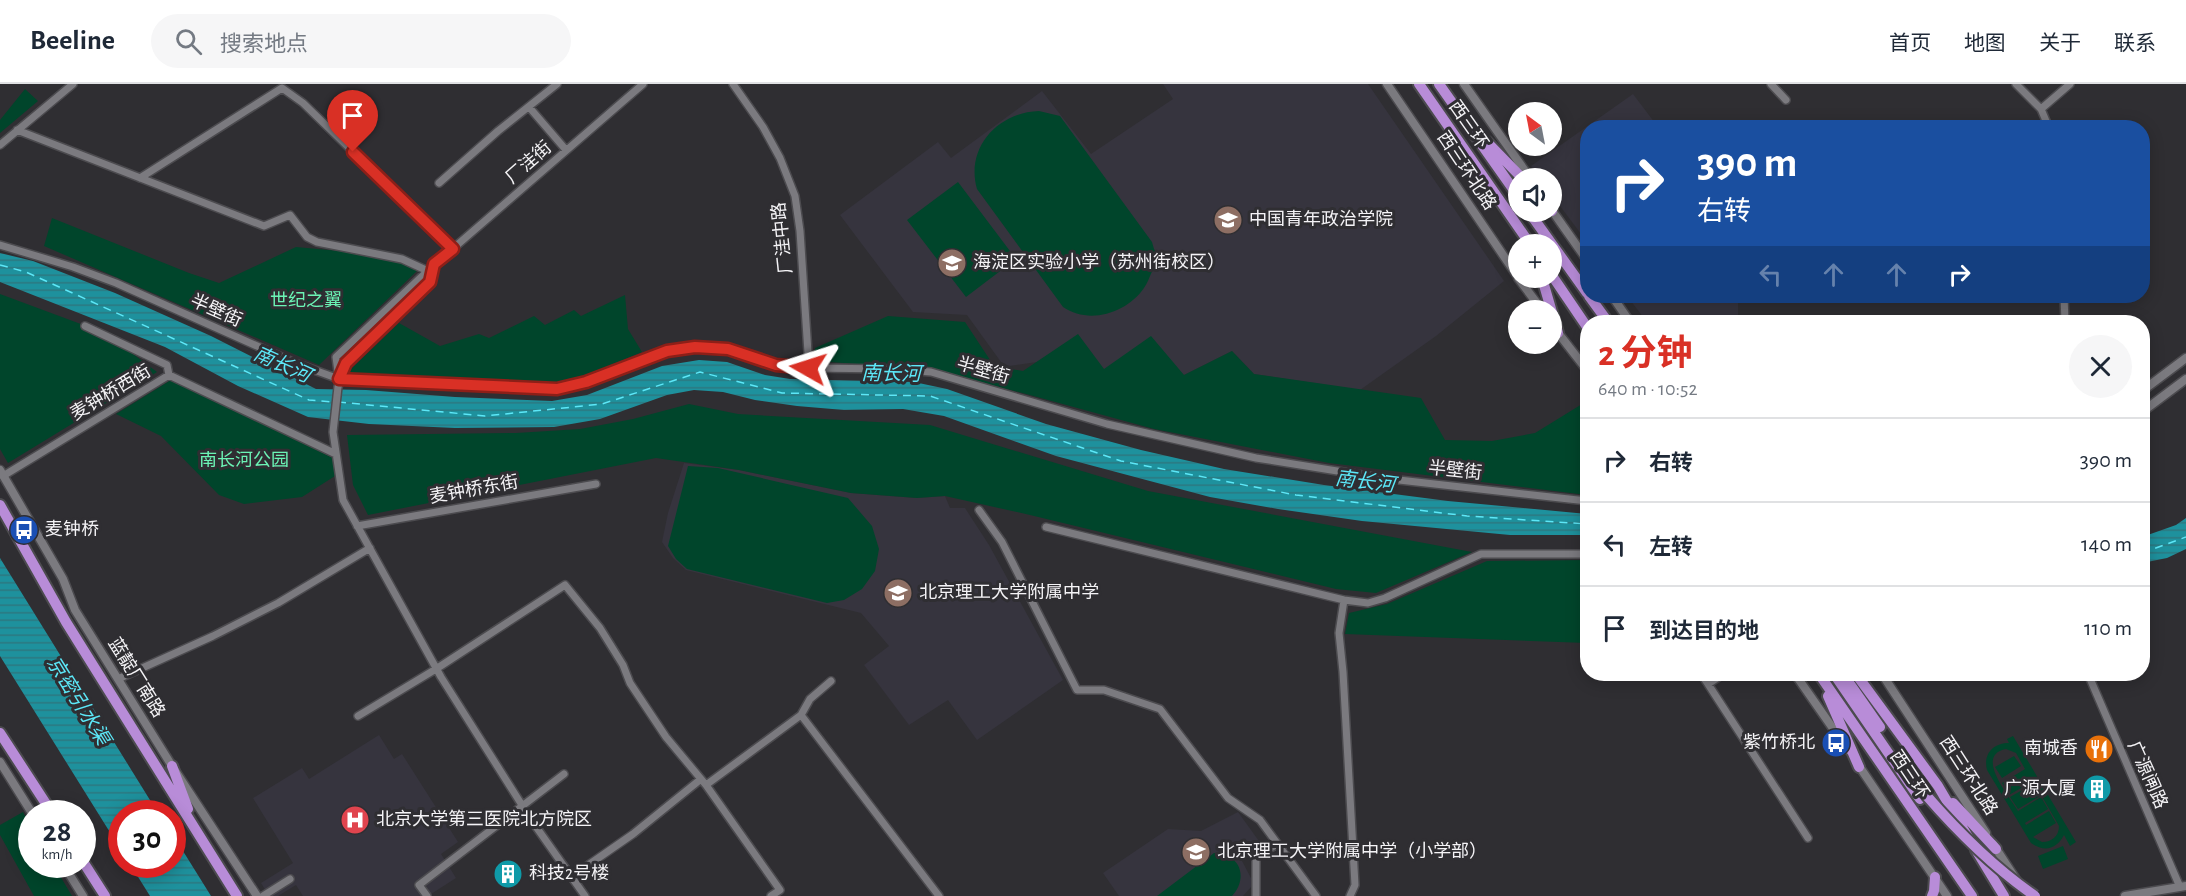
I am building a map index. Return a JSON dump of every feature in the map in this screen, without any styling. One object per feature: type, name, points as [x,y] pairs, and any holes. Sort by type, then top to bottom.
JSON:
[{"type":"highway","points":[[1411,84],[1435,107]]},
{"type":"highway","name":"西三环","points":[[1419,84],[1523,234]]},
{"type":"highway","name":"西三环","points":[[1439,84],[1508,182]]},
{"type":"highway","points":[[1459,112],[1512,168]]},
{"type":"highway","points":[[1536,222],[1580,283]]},
{"type":"highway","points":[[1561,288],[1580,317]]},
{"type":"highway","name":"蓝靛厂南路","points":[[0,505],[66,622],[237,896]]},
{"type":"highway","points":[[1822,681],[1860,767]]},
{"type":"highway","name":"西三环","points":[[1824,681],[1972,896]]},
{"type":"highway","points":[[1839,681],[1960,844],[1991,872],[2025,896]]},
{"type":"highway","points":[[1848,681],[1923,797],[1982,855],[2035,896]]},
{"type":"highway","name":"西三环","points":[[1861,681],[1938,786],[2004,896]]},
{"type":"highway","points":[[0,733],[44,800]]},
{"type":"highway","points":[[172,766],[195,829]]},
{"type":"highway","points":[[1938,786],[1996,849]]},
{"type":"highway","points":[[1932,896],[1935,877]]},
{"type":"highway","points":[[94,878],[105,896]]},
{"type":"street","points":[[0,145],[73,84]]},
{"type":"street","points":[[439,183],[556,84]]},
{"type":"street","name":"厂洼街","points":[[338,383],[336,357],[434,264],[643,84]]},
{"type":"street","name":"厂洼中路","points":[[733,84],[763,127],[780,158],[795,196],[800,231],[808,368]]},
{"type":"street","name":"西三环北路","points":[[1387,84],[1508,262]]},
{"type":"street","points":[[1464,84],[1523,168]]},
{"type":"street","points":[[1771,84],[1786,100]]},
{"type":"street","points":[[2016,84],[2041,109],[2046,120]]},
{"type":"street","points":[[2041,109],[2070,84]]},
{"type":"street","points":[[140,178],[282,87],[303,103],[453,249]]},
{"type":"street","points":[[529,107],[566,150]]},
{"type":"street","points":[[17,130],[264,226],[290,215],[307,237],[317,242],[402,259],[428,271]]},
{"type":"street","points":[[1560,222],[1580,250]]},
{"type":"street","name":"半壁街","points":[[0,245],[73,267],[116,283],[338,383],[557,389],[586,382],[667,351],[695,347],[728,349],[776,365],[931,372],[1107,424],[1256,458],[1381,478],[1580,500]]},
{"type":"street","points":[[434,264],[430,282],[346,363],[338,383],[333,432],[343,501],[436,669],[522,806],[585,896]]},
{"type":"street","points":[[85,326],[167,365],[169,375]]},
{"type":"street","points":[[1562,338],[1580,361]]},
{"type":"street","points":[[2150,385],[2186,358]]},
{"type":"street","name":"麦钟桥西街","points":[[2,473],[169,375],[336,454]]},
{"type":"street","points":[[2150,406],[2186,379]]},
{"type":"street","name":"蓝靛厂南路","points":[[2,473],[63,579],[75,610],[256,896]]},
{"type":"street","name":"麦钟桥东街","points":[[357,526],[596,484]]},
{"type":"street","points":[[979,510],[1002,542],[1077,690],[1104,690],[1160,709],[1228,798],[1260,820],[1316,896]]},
{"type":"street","points":[[1046,527],[1344,600],[1368,603],[1385,598],[1481,554],[1580,554]]},
{"type":"street","points":[[118,679],[213,636],[278,603],[370,548]]},
{"type":"street","points":[[358,716],[436,669],[565,585],[600,627],[623,665],[630,684],[666,737],[703,782],[780,890],[771,896]]},
{"type":"street","points":[[1344,600],[1339,633],[1355,885],[1350,896]]},
{"type":"street","points":[[571,877],[801,715],[810,699],[831,681]]},
{"type":"street","points":[[1706,681],[1808,838]]},
{"type":"street","points":[[1708,684],[1712,681]]},
{"type":"street","points":[[1800,681],[1947,896]]},
{"type":"street","name":"西三环北路","points":[[1887,681],[2025,896]]},
{"type":"street","name":"广源闸路","points":[[2091,681],[2183,887]]},
{"type":"street","points":[[801,715],[939,896]]},
{"type":"street","points":[[0,762],[24,800]]},
{"type":"street","points":[[427,896],[419,885],[564,774]]},
{"type":"street","points":[[1256,896],[1256,857],[1277,844]]},
{"type":"street","points":[[72,878],[83,896]]},
{"type":"street","points":[[263,896],[290,879]]},
{"type":"street","points":[[2125,896],[2183,887]]},
{"type":"shaded area","name":"中国青年政治学院","points":[[1163,84],[1368,84],[1504,281],[1436,336],[1360,390],[1254,374],[1232,351],[1184,375],[1104,369],[1050,354],[1037,362],[1009,366],[1001,362],[967,315],[913,312],[840,215],[938,142],[951,158],[1042,91],[1091,154],[1173,99]]},
{"type":"shaded area","points":[[1633,94],[1653,120],[1596,120]]},
{"type":"shaded area","points":[[1580,131],[1580,233],[1562,209],[1562,168],[1532,168],[1531,166],[1545,156],[1562,156],[1562,144]]},
{"type":"shaded area","points":[[1632,303],[1738,303],[1738,315],[1642,315]]},
{"type":"shaded area","name":"北京理工大学附属中学","points":[[684,463],[739,470],[851,493],[917,498],[945,496],[950,508],[965,508],[989,545],[1063,680],[977,740],[948,700],[909,725],[864,665],[889,646],[861,613],[686,570],[673,558],[662,542],[668,513]]},
{"type":"shaded area","name":"北京大学第三医院北方院区","points":[[379,735],[394,759],[402,754],[458,842],[441,854],[456,878],[428,896],[303,896],[296,885],[278,896],[269,896],[261,883],[293,863],[253,798],[302,768],[309,779]]},
{"type":"shaded area","name":"北京理工大学附属中学（小学部）","points":[[1238,812],[1264,848],[1242,861],[1252,880],[1251,887],[1243,896],[1119,896],[1103,873],[1168,829],[1201,831]]},
{"type":"green space","points":[[25,89],[38,101],[0,133],[0,120]]},
{"type":"green space","points":[[1039,111],[1060,116],[1152,242],[1161,260],[1137,297],[1118,310],[1107,314],[1084,315],[1063,307],[977,189],[976,159],[989,135],[1011,118]]},
{"type":"green space","points":[[958,182],[1016,259],[966,297],[907,220]]},
{"type":"green space","name":"世纪之翼","points":[[52,218],[219,283],[296,247],[405,257],[418,270],[319,365],[44,246]]},
{"type":"green space","points":[[0,294],[105,333],[157,372],[8,463],[0,449]]},
{"type":"green space","points":[[625,295],[628,329],[642,352],[577,379],[536,385],[347,373],[399,323],[440,346],[479,334],[489,338],[534,316],[545,325],[574,310],[581,316]]},
{"type":"green space","points":[[888,316],[965,322],[994,366],[1023,371],[1078,334],[1104,369],[1151,336],[1184,375],[1232,351],[1254,374],[1421,398],[1445,440],[1492,441],[1535,433],[1580,405],[1580,494],[1329,463],[1154,429],[934,369],[814,361],[815,348]]},
{"type":"green space","name":"南长河公园","points":[[171,380],[333,458],[335,476],[302,497],[244,504],[219,495],[161,436],[116,414]]},
{"type":"green space","points":[[689,404],[738,414],[930,425],[1148,491],[1472,552],[1376,593],[1336,589],[945,496],[917,498],[851,493],[739,470],[656,458],[368,515],[353,485],[347,435],[516,433],[580,429],[633,419]]},
{"type":"green space","points":[[688,466],[718,468],[848,498],[872,526],[879,549],[875,571],[862,589],[844,600],[827,603],[687,569],[676,559],[668,546]]},
{"type":"green space","points":[[1580,560],[1580,643],[1345,634],[1349,613],[1387,604],[1487,561]]},
{"type":"green space","points":[[2013,736],[2076,842],[2070,846],[2064,835],[2057,844],[2049,848],[2041,848],[2031,843],[1987,770],[1988,754],[1994,747],[2009,743],[2007,739]],"holes":[[[2006,749],[2016,753],[2025,769],[2002,783],[2009,795],[2033,781],[2059,826],[2056,835],[2049,841],[2042,842],[2033,837],[2056,823],[2049,811],[2026,825],[2025,823],[2048,809],[2041,797],[2018,811],[2002,786],[1993,767],[1993,759],[1997,753]]]},
{"type":"green space","points":[[2014,756],[2021,766],[2002,778],[1995,767]]},
{"type":"green space","points":[[2033,784],[2040,796],[2018,809],[2010,797]]},
{"type":"green space","points":[[18,815],[18,867],[0,835],[0,825]]},
{"type":"green space","points":[[2063,846],[2068,859],[2043,869],[2038,856]]},
{"type":"green space","points":[[1214,853],[1229,857],[1238,865],[1240,881],[1232,896],[1157,896]]},
{"type":"green space","points":[[24,878],[61,878],[72,896],[34,896]]},
{"type":"water","points":[[0,253],[33,261],[115,293],[211,336],[316,389],[552,401],[587,395],[662,366],[699,360],[727,362],[765,375],[790,379],[914,382],[947,389],[1046,424],[1141,450],[1224,469],[1448,501],[1580,513],[1580,535],[1510,535],[1362,521],[1278,509],[1210,497],[1056,456],[944,416],[903,409],[844,410],[797,406],[755,400],[723,392],[694,390],[667,395],[600,419],[554,427],[455,428],[369,424],[308,417],[238,386],[165,347],[0,282]]},
{"type":"water","points":[[2186,518],[2186,549],[2167,558],[2150,561],[2150,534],[2176,525]]},
{"type":"water","name":"京密引水渠","points":[[0,558],[150,800],[108,800],[108,829],[96,810],[96,800],[90,800],[0,656]]},
{"type":"water","points":[[186,856],[211,896],[150,896],[139,878],[186,878]]},
{"type":"ferry route","points":[[0,265],[26,272],[309,400],[333,402]]},
{"type":"ferry route","points":[[338,402],[485,416],[602,404],[700,372],[782,393],[930,396],[1121,461],[1296,495],[1467,516],[1580,524]]},
{"type":"ferry route","points":[[2150,550],[2186,537]]},
{"type":"place","name":"中国青年政治学院","points":[[1228,220]]},
{"type":"place","name":"海淀区实验小学（苏州街校区）","points":[[952,263]]},
{"type":"place","name":"麦钟桥","points":[[24,530]]},
{"type":"place","name":"北京理工大学附属中学","points":[[898,593]]},
{"type":"place","name":"紫竹桥北","points":[[1836,743]]},
{"type":"place","name":"南城香","points":[[2099,749]]},
{"type":"place","name":"广源大厦","points":[[2097,789]]},
{"type":"place","name":"北京大学第三医院北方院区","points":[[355,820]]},
{"type":"place","name":"北京理工大学附属中学（小学部）","points":[[1196,852]]},
{"type":"place","name":"科技2号楼","points":[[508,874]]},
{"type":"route","points":[[353,152],[453,249],[434,264],[430,282],[346,363],[339,379],[557,389],[586,382],[667,351],[695,347],[728,349],[776,365],[808,368]]},
{"type":"water label","name":"南长河","points":[[282,365]]},
{"type":"water label","name":"南长河","points":[[891,374]]},
{"type":"water label","name":"南长河","points":[[1365,482]]}]
